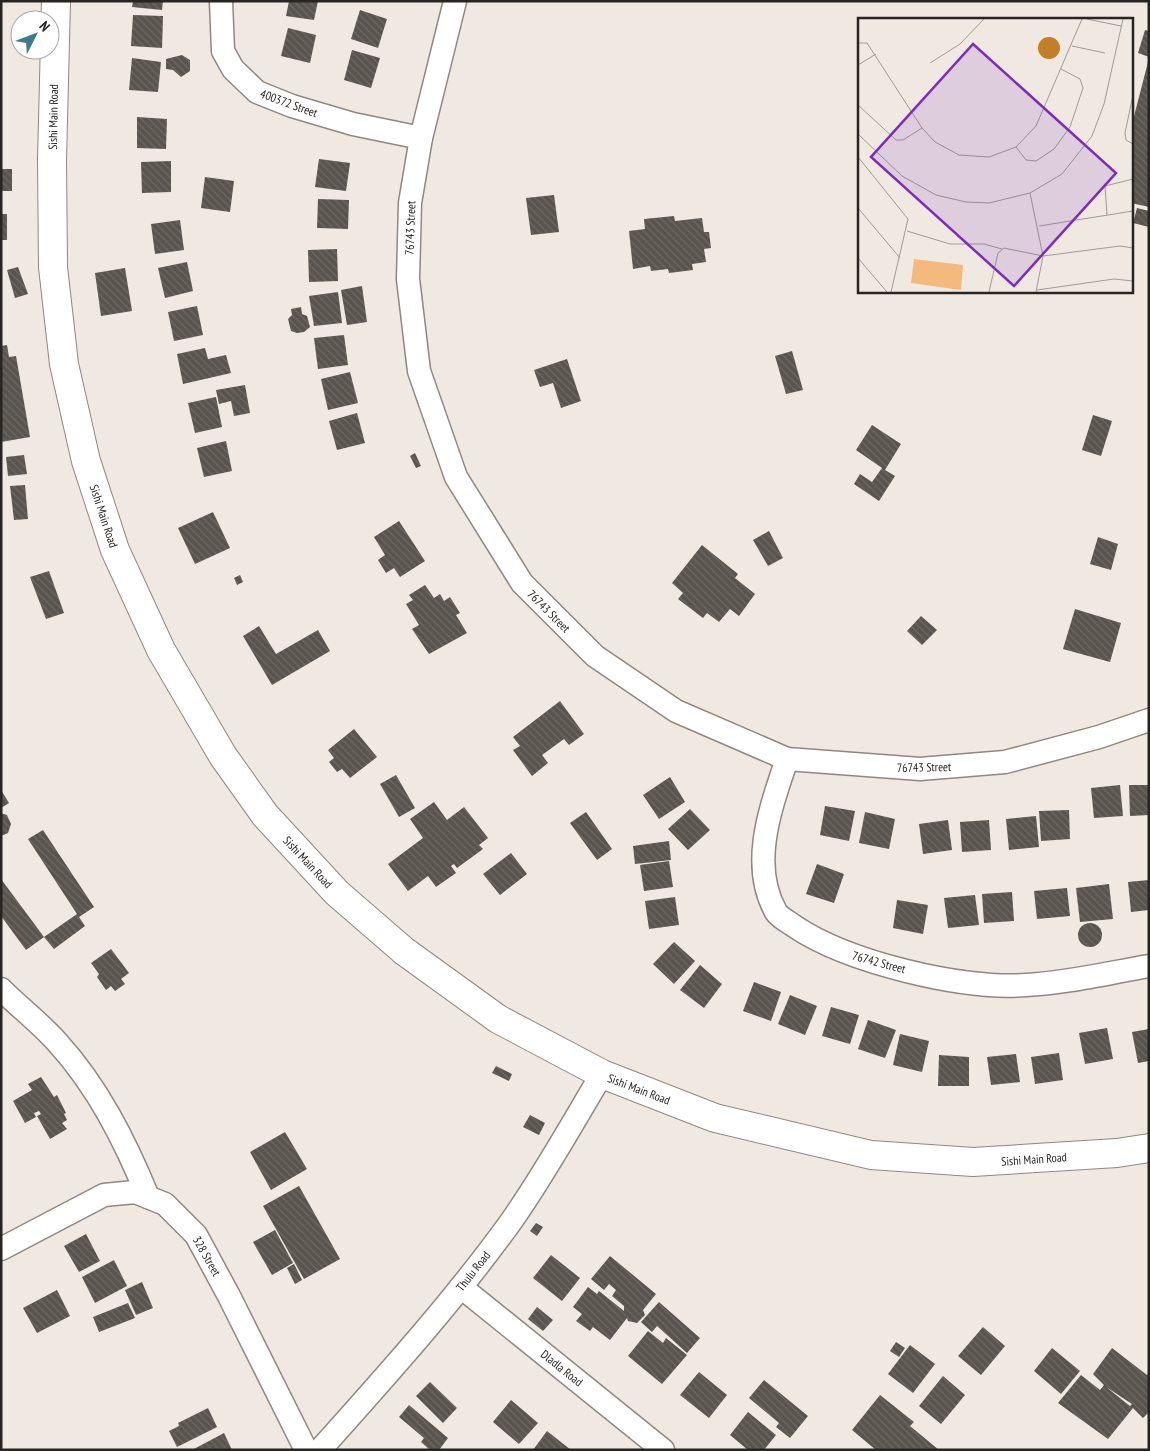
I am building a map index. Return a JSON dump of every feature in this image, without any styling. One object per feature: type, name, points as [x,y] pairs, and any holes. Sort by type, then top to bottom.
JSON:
[{"type":"street","name":"Sishi Main Road","points":[[56,1],[52,160],[53,267],[64,364],[86,461],[115,550],[161,650],[223,756],[265,815],[337,893],[404,951],[498,1019],[602,1074],[715,1118],[871,1155],[973,1162],[1117,1153],[1149,1148]]},
{"type":"street","name":"400372 Street","points":[[222,1],[224,51],[233,69],[257,92],[292,106],[336,119],[421,138]]},
{"type":"street","name":"76743 Street","points":[[455,1],[421,138],[410,202],[408,279],[419,371],[456,477],[522,583],[595,656],[676,711],[787,759],[920,769],[1005,762],[1099,737],[1149,720]]},
{"type":"street","name":"76742 Street","points":[[787,759],[764,837],[764,879],[777,914],[811,937],[838,950],[889,966],[968,983],[1025,985],[1149,966]]},
{"type":"street","points":[[1,989],[56,1042],[80,1071],[106,1108],[120,1133],[148,1197]]},
{"type":"street","name":"Thulu Road","points":[[320,1450],[389,1373],[461,1287],[510,1223],[540,1179],[602,1074]]},
{"type":"street","name":"328 Street","points":[[1,1249],[104,1195],[135,1192],[164,1204],[196,1236],[229,1296],[306,1450]]},
{"type":"street","name":"Dladla Road","points":[[461,1287],[663,1450]]},
{"type":"building","points":[[133,1],[163,1],[162,10],[132,7]]},
{"type":"building","points":[[289,1],[318,1],[314,20],[286,16]]},
{"type":"building","points":[[360,10],[387,19],[378,48],[351,39]]},
{"type":"building","points":[[133,15],[163,16],[162,48],[131,46]]},
{"type":"building","points":[[288,28],[316,35],[310,63],[281,56]]},
{"type":"building","points":[[1145,30],[1149,31],[1149,57],[1138,53]]},
{"type":"building","points":[[352,50],[380,58],[371,88],[344,80]]},
{"type":"building","points":[[182,55],[190,60],[190,71],[181,77],[173,70],[166,69],[166,59]]},
{"type":"building","points":[[132,58],[161,62],[158,92],[129,90]]},
{"type":"building","points":[[1149,62],[1149,207],[1132,203],[1132,124]]},
{"type":"building","points":[[137,117],[167,119],[166,149],[137,148]]},
{"type":"building","points":[[319,159],[350,163],[346,191],[315,187]]},
{"type":"building","points":[[171,161],[171,192],[142,193],[141,162]]},
{"type":"building","points":[[1,169],[12,169],[12,191],[1,191]]},
{"type":"building","points":[[205,177],[234,181],[230,212],[201,208]]},
{"type":"building","points":[[554,195],[559,232],[531,235],[526,198]]},
{"type":"building","points":[[318,199],[349,200],[348,229],[317,228]]},
{"type":"building","points":[[1137,208],[1149,211],[1149,227],[1133,223]]},
{"type":"building","points":[[1,214],[7,214],[7,240],[1,240]]},
{"type":"building","points":[[674,216],[675,221],[702,218],[704,232],[709,232],[711,248],[704,249],[706,262],[692,264],[693,270],[669,273],[668,269],[651,271],[650,266],[633,269],[629,231],[645,229],[644,219]]},
{"type":"building","points":[[180,220],[184,250],[155,254],[151,224]]},
{"type":"building","points":[[337,249],[338,281],[309,282],[308,250]]},
{"type":"building","points":[[187,262],[193,291],[165,298],[158,268]]},
{"type":"building","points":[[18,267],[28,294],[15,298],[7,270]]},
{"type":"building","points":[[125,268],[132,311],[101,316],[95,273]]},
{"type":"building","points":[[362,286],[367,322],[347,325],[341,290]]},
{"type":"building","points":[[338,292],[342,323],[314,326],[309,296]]},
{"type":"building","points":[[197,306],[203,335],[174,341],[168,312]]},
{"type":"building","points":[[301,307],[302,314],[307,316],[310,327],[304,332],[297,333],[291,331],[288,319],[292,315],[291,309]]},
{"type":"building","points":[[344,335],[348,365],[318,369],[314,338]]},
{"type":"building","points":[[7,345],[9,357],[16,356],[30,437],[1,442],[1,346]]},
{"type":"building","points":[[205,348],[208,359],[226,355],[231,373],[183,384],[177,354]]},
{"type":"building","points":[[792,351],[803,390],[786,394],[775,356]]},
{"type":"building","points":[[567,359],[581,401],[561,408],[553,383],[540,387],[534,370]]},
{"type":"building","points":[[350,372],[358,403],[328,410],[321,379]]},
{"type":"building","points":[[245,385],[250,413],[234,416],[231,401],[219,404],[216,390]]},
{"type":"building","points":[[216,397],[222,427],[195,433],[188,403]]},
{"type":"building","points":[[357,413],[365,443],[337,450],[329,421]]},
{"type":"building","points":[[1093,415],[1112,421],[1101,456],[1082,450]]},
{"type":"building","points":[[872,425],[901,444],[885,470],[895,476],[879,501],[854,484],[860,474],[872,482],[882,468],[856,450]]},
{"type":"building","points":[[226,441],[232,471],[204,477],[197,448]]},
{"type":"building","points":[[415,453],[421,466],[416,468],[410,456]]},
{"type":"building","points":[[24,455],[27,474],[8,476],[6,457]]},
{"type":"building","points":[[25,485],[28,519],[14,520],[10,486]]},
{"type":"building","points":[[213,512],[230,548],[195,564],[178,528]]},
{"type":"building","points":[[399,521],[425,561],[400,577],[394,568],[386,573],[378,560],[385,555],[374,537]]},
{"type":"building","points":[[769,531],[783,558],[768,566],[753,540]]},
{"type":"building","points":[[1098,537],[1118,544],[1111,570],[1090,564]]},
{"type":"building","points":[[702,545],[738,574],[735,578],[755,594],[739,616],[730,609],[719,622],[707,613],[703,618],[678,599],[683,593],[672,583]]},
{"type":"building","points":[[49,571],[64,613],[46,619],[30,577]]},
{"type":"building","points":[[240,575],[243,582],[237,585],[234,578]]},
{"type":"building","points":[[425,585],[434,598],[440,594],[444,601],[450,597],[460,613],[456,615],[467,633],[429,654],[412,629],[419,625],[406,604],[413,600],[409,595]]},
{"type":"building","points":[[1075,609],[1121,623],[1110,662],[1063,649]]},
{"type":"building","points":[[921,616],[937,630],[922,645],[907,631]]},
{"type":"building","points":[[259,626],[276,654],[318,630],[330,651],[272,685],[243,636]]},
{"type":"building","points":[[560,701],[584,734],[569,745],[564,739],[542,755],[548,763],[532,776],[513,750],[520,746],[513,737]]},
{"type":"building","points":[[354,729],[377,757],[350,778],[342,769],[337,772],[329,762],[334,758],[328,750]]},
{"type":"building","points":[[396,775],[415,808],[399,817],[380,784]]},
{"type":"building","points":[[670,777],[685,802],[659,819],[643,795]]},
{"type":"building","points":[[1120,785],[1123,816],[1094,818],[1091,788]]},
{"type":"building","points":[[1129,785],[1149,785],[1149,815],[1130,816]]},
{"type":"building","points":[[1,790],[9,803],[1,808]]},
{"type":"building","points":[[434,802],[447,820],[464,807],[488,838],[479,845],[483,849],[457,868],[454,864],[451,866],[456,873],[436,887],[428,876],[408,891],[388,864],[423,838],[410,819]]},
{"type":"building","points":[[825,806],[855,811],[849,841],[820,835]]},
{"type":"building","points":[[690,809],[710,830],[688,850],[668,829]]},
{"type":"building","points":[[1069,810],[1070,839],[1041,841],[1039,811]]},
{"type":"building","points":[[586,812],[612,849],[597,860],[570,823]]},
{"type":"building","points":[[865,812],[895,819],[889,849],[859,843]]},
{"type":"building","points":[[1,813],[7,815],[11,824],[8,833],[1,836]]},
{"type":"building","points":[[1036,816],[1039,847],[1009,850],[1006,819]]},
{"type":"building","points":[[948,820],[952,850],[923,854],[919,824]]},
{"type":"building","points":[[989,820],[991,850],[962,852],[960,822]]},
{"type":"building","points":[[43,830],[94,907],[79,917],[85,926],[54,949],[44,937],[77,914],[28,839]]},
{"type":"building","points":[[669,841],[671,860],[635,864],[633,846]]},
{"type":"building","points":[[511,853],[527,874],[500,895],[483,874]]},
{"type":"building","points":[[669,861],[673,887],[644,891],[640,865]]},
{"type":"building","points":[[817,864],[844,874],[834,903],[806,894]]},
{"type":"building","points":[[1,879],[44,937],[26,950],[1,916]]},
{"type":"building","points":[[1149,880],[1149,910],[1131,912],[1128,882]]},
{"type":"building","points":[[1109,884],[1113,919],[1080,922],[1076,888]]},
{"type":"building","points":[[1067,888],[1070,916],[1037,919],[1034,891]]},
{"type":"building","points":[[1012,892],[1014,921],[984,923],[982,894]]},
{"type":"building","points":[[975,895],[979,925],[948,928],[944,898]]},
{"type":"building","points":[[675,897],[679,925],[649,929],[645,901]]},
{"type":"building","points":[[897,900],[928,905],[923,934],[893,928]]},
{"type":"building","points":[[1090,923],[1099,926],[1102,935],[1099,944],[1090,947],[1081,944],[1078,935],[1081,926]]},
{"type":"building","points":[[674,942],[695,961],[674,984],[653,964]]},
{"type":"building","points":[[111,949],[129,973],[121,979],[125,984],[115,991],[111,986],[106,990],[97,977],[99,974],[91,963]]},
{"type":"building","points":[[700,965],[722,984],[704,1008],[680,990]]},
{"type":"building","points":[[754,982],[781,992],[771,1021],[743,1011]]},
{"type":"building","points":[[790,995],[817,1006],[805,1035],[778,1024]]},
{"type":"building","points":[[831,1007],[859,1015],[850,1044],[822,1036]]},
{"type":"building","points":[[868,1020],[896,1030],[885,1058],[858,1049]]},
{"type":"building","points":[[1107,1028],[1113,1059],[1085,1064],[1079,1033]]},
{"type":"building","points":[[1149,1029],[1149,1061],[1138,1063],[1132,1032]]},
{"type":"building","points":[[900,1034],[929,1041],[922,1072],[893,1065]]},
{"type":"building","points":[[1059,1053],[1063,1080],[1035,1084],[1031,1057]]},
{"type":"building","points":[[1016,1054],[1020,1082],[991,1085],[987,1057]]},
{"type":"building","points":[[939,1055],[969,1057],[969,1086],[938,1086]]},
{"type":"building","points":[[496,1066],[512,1074],[509,1081],[492,1073]]},
{"type":"building","points":[[41,1077],[54,1097],[57,1095],[66,1113],[64,1114],[67,1120],[62,1123],[67,1129],[50,1139],[37,1116],[41,1114],[39,1111],[34,1113],[36,1117],[25,1123],[13,1101],[32,1090],[28,1084]]},
{"type":"building","points":[[530,1115],[545,1123],[539,1135],[523,1127]]},
{"type":"building","points":[[285,1132],[307,1169],[271,1190],[250,1152]]},
{"type":"building","points":[[299,1186],[340,1259],[304,1279],[263,1206]]},
{"type":"building","points":[[536,1223],[543,1227],[537,1236],[530,1231]]},
{"type":"building","points":[[275,1230],[293,1263],[272,1275],[253,1242]]},
{"type":"building","points":[[86,1234],[100,1261],[79,1272],[64,1246]]},
{"type":"building","points":[[551,1255],[580,1278],[562,1301],[533,1278]]},
{"type":"building","points":[[610,1256],[656,1294],[643,1310],[645,1315],[637,1323],[628,1321],[627,1318],[610,1340],[593,1327],[590,1331],[576,1321],[582,1314],[573,1307],[588,1287],[597,1294],[599,1291],[624,1311],[624,1306],[612,1296],[616,1290],[609,1284],[604,1290],[591,1279]]},
{"type":"building","points":[[114,1260],[127,1286],[95,1303],[82,1277]]},
{"type":"building","points":[[294,1264],[302,1280],[295,1284],[287,1268]]},
{"type":"building","points":[[142,1282],[153,1308],[136,1315],[125,1290]]},
{"type":"building","points":[[57,1290],[70,1316],[37,1333],[23,1308]]},
{"type":"building","points":[[659,1302],[700,1338],[687,1353],[657,1326],[652,1332],[641,1322]]},
{"type":"building","points":[[128,1303],[135,1318],[99,1332],[93,1317]]},
{"type":"building","points":[[537,1307],[553,1320],[543,1331],[528,1319]]},
{"type":"building","points":[[983,1327],[1005,1346],[981,1375],[958,1356]]},
{"type":"building","points":[[648,1331],[663,1343],[666,1338],[687,1355],[662,1384],[628,1356]]},
{"type":"building","points":[[896,1342],[905,1348],[899,1357],[890,1351]]},
{"type":"building","points":[[910,1345],[935,1364],[913,1393],[888,1374]]},
{"type":"building","points":[[1052,1348],[1080,1371],[1061,1394],[1034,1371]]},
{"type":"building","points":[[1112,1348],[1147,1375],[1149,1373],[1149,1412],[1143,1418],[1133,1408],[1108,1439],[1058,1403],[1081,1375],[1100,1390],[1104,1385],[1093,1374]],"holes":[[[1106,1387],[1132,1404],[1130,1406]]]},
{"type":"building","points":[[699,1372],[727,1395],[709,1418],[680,1395]]},
{"type":"building","points":[[943,1376],[965,1395],[941,1424],[919,1406]]},
{"type":"building","points":[[764,1380],[808,1416],[790,1438],[776,1427],[779,1423],[749,1398]]},
{"type":"building","points":[[430,1382],[457,1408],[443,1423],[416,1396]]},
{"type":"building","points":[[880,1395],[914,1422],[910,1426],[939,1450],[876,1450],[852,1430]]},
{"type":"building","points":[[511,1400],[538,1423],[519,1444],[493,1422]]},
{"type":"building","points":[[409,1405],[448,1438],[439,1450],[430,1450],[421,1442],[424,1438],[399,1417]]},
{"type":"building","points":[[208,1408],[217,1427],[177,1447],[169,1431],[179,1426],[178,1423]]},
{"type":"building","points":[[748,1412],[776,1435],[764,1450],[748,1450],[730,1435]]},
{"type":"building","points":[[547,1431],[571,1450],[533,1450]]},
{"type":"building","points":[[224,1433],[232,1450],[192,1450]]}]
